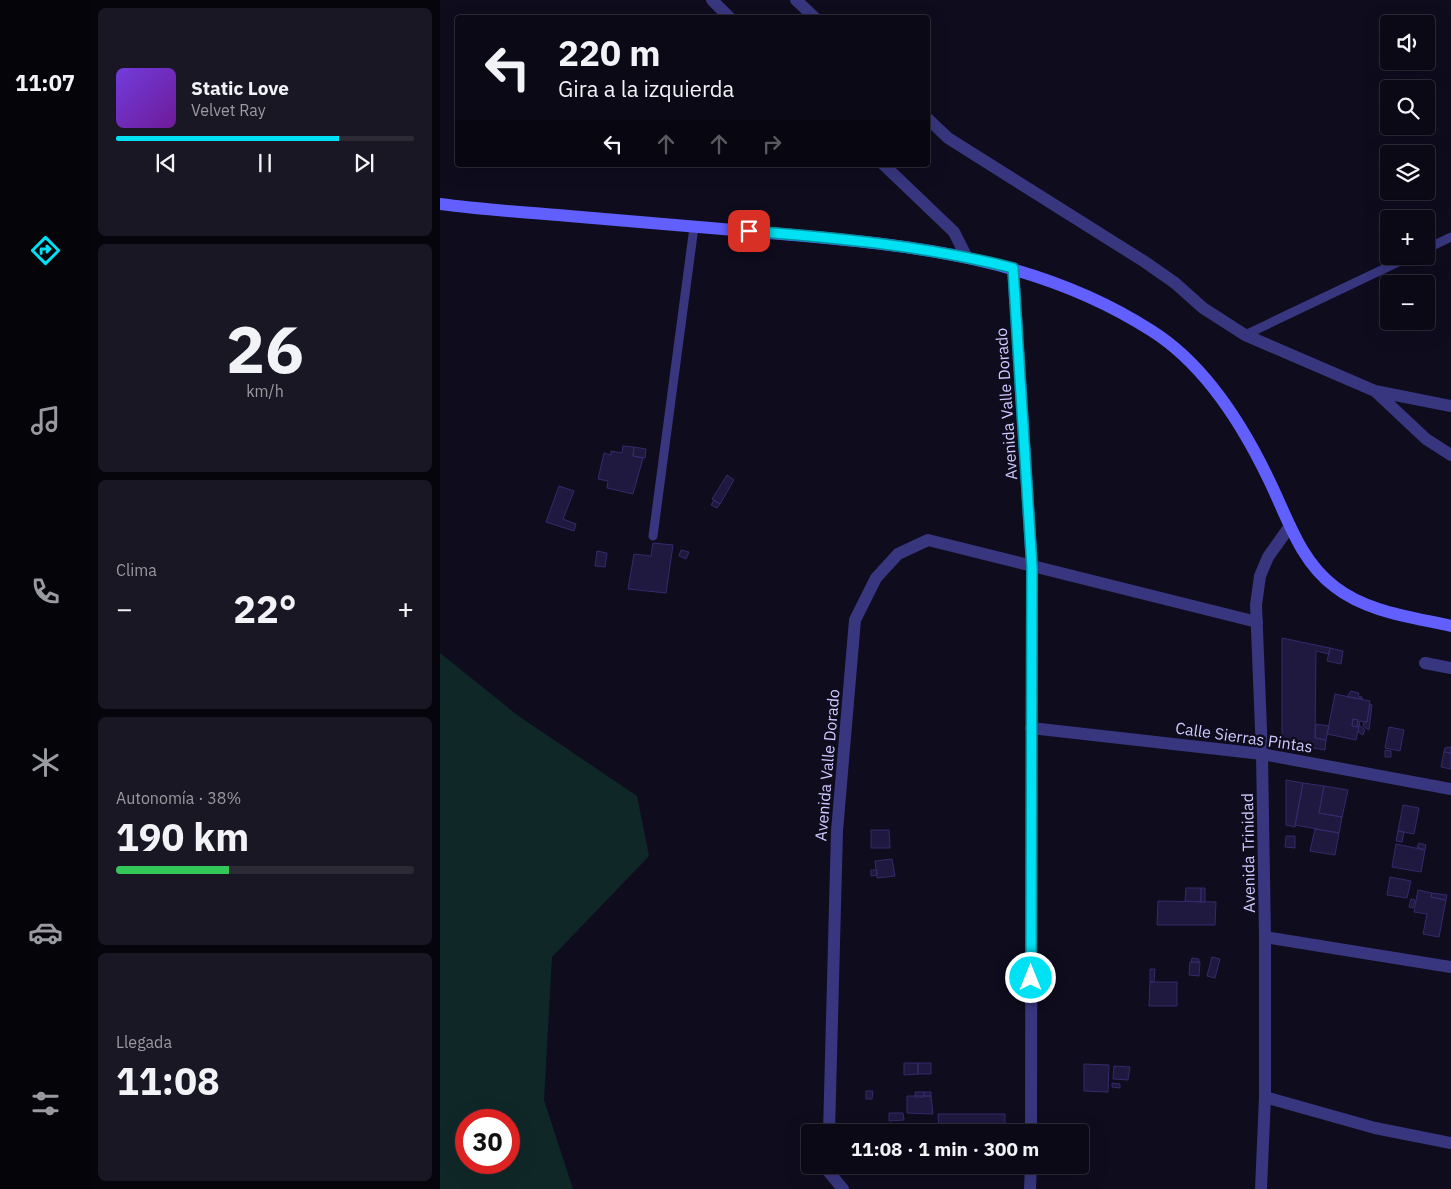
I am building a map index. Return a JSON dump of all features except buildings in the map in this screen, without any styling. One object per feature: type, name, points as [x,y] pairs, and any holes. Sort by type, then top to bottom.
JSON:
[{"type":"main road","points":[[440,204],[858,240],[966,256],[1013,268],[1062,284],[1101,301],[1155,333],[1187,360],[1211,385],[1236,421],[1268,476],[1303,552],[1319,574],[1337,589],[1384,611],[1451,626]]},
{"type":"street","points":[[712,0],[727,15]]},
{"type":"street","points":[[796,0],[812,15]]},
{"type":"street","points":[[930,121],[948,138],[1145,262],[1175,283],[1203,308],[1245,335],[1375,391],[1451,406]]},
{"type":"street","points":[[886,167],[954,232],[966,256]]},
{"type":"street","name":"Avenida Valle Dorado","points":[[1013,268],[1032,567],[1031,1124]]},
{"type":"street","points":[[1375,391],[1426,439],[1451,455]]},
{"type":"street","name":"Avenida Trinidad","points":[[1261,1189],[1264,1097],[1265,937],[1262,754],[1256,605],[1260,576],[1268,558],[1290,526]]},
{"type":"street","name":"Avenida Valle Dorado","points":[[829,1124],[837,831],[855,620],[876,578],[898,554],[928,540],[1032,567]]},
{"type":"street","points":[[1032,567],[1257,622]]},
{"type":"street","points":[[1424,663],[1451,668]]},
{"type":"street","name":"Calle Sierras Pintas","points":[[1032,728],[1262,754],[1451,789]]},
{"type":"street","points":[[1265,937],[1451,967]]},
{"type":"street","points":[[1264,1097],[1375,1128],[1451,1144]]},
{"type":"street","points":[[832,1174],[843,1189]]},
{"type":"street","points":[[1030,1189],[1031,1174]]},
{"type":"lane","points":[[653,536],[694,226]]},
{"type":"lane","points":[[1435,245],[1451,237]]},
{"type":"lane","points":[[1245,335],[1392,265]]},
{"type":"green space","points":[[440,653],[517,715],[637,796],[649,856],[552,957],[544,1100],[573,1189],[440,1189]]},
{"type":"route","points":[[749,231],[858,240],[966,256],[1013,268],[1032,567],[1031,978]]}]
